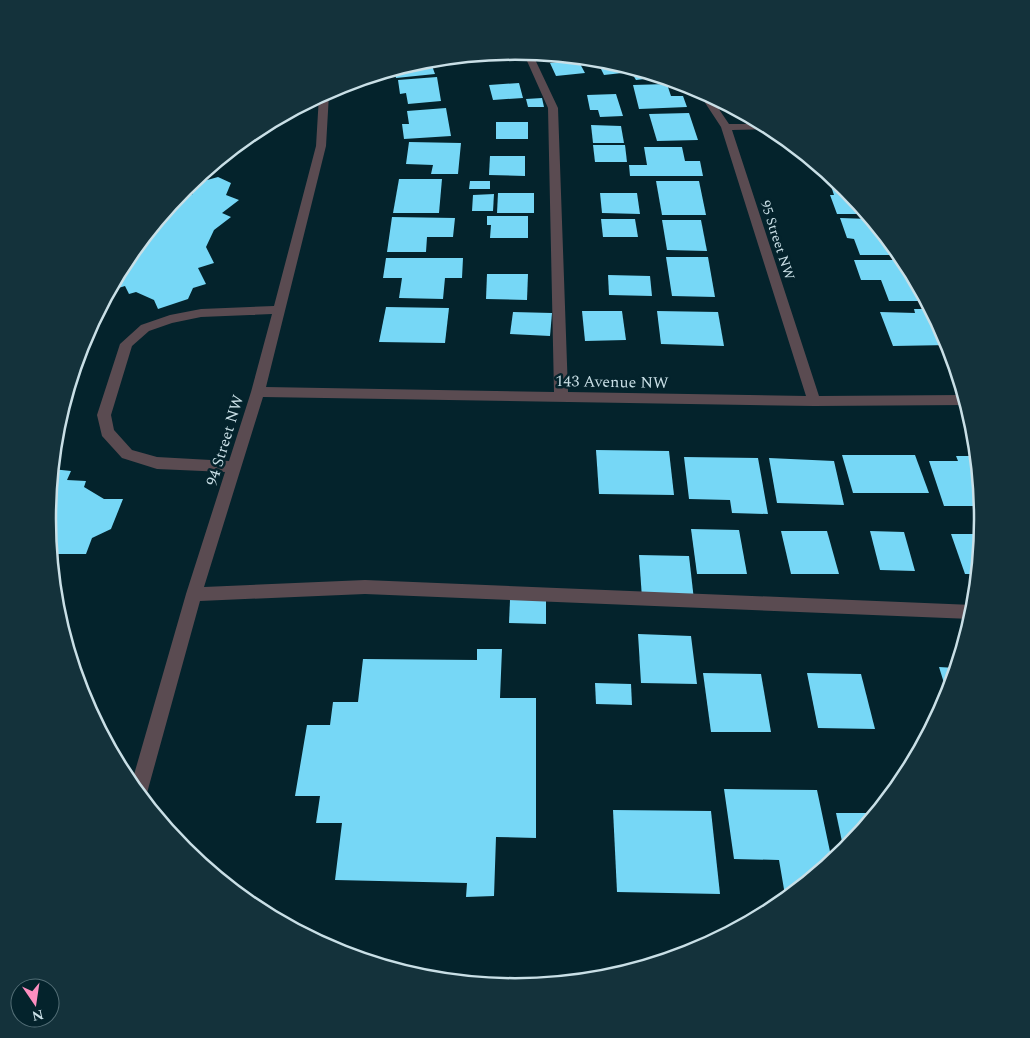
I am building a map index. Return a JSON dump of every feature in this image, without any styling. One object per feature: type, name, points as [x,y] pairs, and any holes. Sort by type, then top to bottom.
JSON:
[{"type":"street","points":[[531,61],[553,108],[561,397]]},
{"type":"street","name":"94 Street NW","points":[[141,783],[194,594],[258,392],[321,146],[324,102]]},
{"type":"street","name":"95 Street NW","points":[[711,105],[726,127],[814,401]]},
{"type":"street","points":[[726,127],[752,127]]},
{"type":"street","points":[[234,467],[156,463],[127,454],[107,432],[104,415],[126,344],[145,328],[170,319],[201,313],[279,310]]},
{"type":"street","name":"143 Avenue NW","points":[[258,392],[814,401],[958,400]]},
{"type":"street","points":[[194,594],[365,587],[964,612]]},
{"type":"building","points":[[550,63],[581,65],[585,73],[556,76]]},
{"type":"building","points":[[433,68],[435,74],[396,78],[396,76]]},
{"type":"building","points":[[601,68],[621,73],[604,75]]},
{"type":"building","points":[[633,76],[644,79],[636,80]]},
{"type":"building","points":[[437,77],[441,101],[408,104],[406,93],[400,94],[398,80]]},
{"type":"building","points":[[519,83],[523,98],[493,100],[489,85]]},
{"type":"building","points":[[660,84],[668,87],[671,96],[683,96],[687,107],[639,109],[633,85]]},
{"type":"building","points":[[616,94],[623,116],[600,117],[598,110],[590,110],[587,95]]},
{"type":"building","points":[[542,98],[544,107],[528,107],[526,99]]},
{"type":"building","points":[[446,108],[451,136],[404,139],[402,124],[409,124],[407,111]]},
{"type":"building","points":[[689,113],[698,140],[657,141],[649,114]]},
{"type":"building","points":[[496,122],[528,122],[528,139],[496,139]]},
{"type":"building","points":[[591,125],[621,126],[624,143],[593,143]]},
{"type":"building","points":[[409,142],[461,143],[458,174],[431,174],[433,165],[406,164]]},
{"type":"building","points":[[593,145],[625,145],[627,162],[595,162]]},
{"type":"building","points":[[644,147],[682,147],[685,161],[700,161],[703,176],[630,176],[629,165],[647,165]]},
{"type":"building","points":[[490,156],[525,156],[525,176],[489,175]]},
{"type":"building","points":[[218,177],[231,183],[226,195],[239,200],[222,213],[231,217],[214,230],[206,247],[214,263],[198,268],[206,284],[193,288],[188,299],[158,309],[154,300],[136,292],[129,294],[125,286],[119,288],[151,240],[207,180]]},
{"type":"building","points":[[399,179],[442,179],[439,213],[393,213]]},
{"type":"building","points":[[470,181],[490,181],[490,189],[469,189]]},
{"type":"building","points":[[656,181],[699,181],[706,215],[662,215]]},
{"type":"building","points":[[832,188],[857,214],[837,214],[830,195],[834,195]]},
{"type":"building","points":[[498,193],[534,193],[534,213],[497,213]]},
{"type":"building","points":[[600,193],[637,193],[640,214],[602,213]]},
{"type":"building","points":[[494,194],[493,211],[472,211],[473,195]]},
{"type":"building","points":[[487,216],[528,216],[528,238],[490,238],[491,225],[487,225]]},
{"type":"building","points":[[392,217],[455,218],[453,237],[427,237],[426,252],[387,252]]},
{"type":"building","points":[[840,218],[861,219],[890,255],[860,255],[854,239],[847,238]]},
{"type":"building","points":[[601,219],[635,219],[638,237],[603,237]]},
{"type":"building","points":[[662,220],[701,220],[707,251],[667,250]]},
{"type":"building","points":[[666,257],[708,257],[715,297],[672,296]]},
{"type":"building","points":[[386,258],[463,258],[462,278],[445,278],[443,299],[399,298],[402,278],[383,278]]},
{"type":"building","points":[[854,260],[893,260],[918,301],[889,301],[881,280],[861,280]]},
{"type":"building","points":[[487,274],[528,274],[527,300],[486,299]]},
{"type":"building","points":[[608,275],[650,276],[652,296],[609,295]]},
{"type":"building","points":[[386,307],[449,308],[445,343],[379,342]]},
{"type":"building","points":[[914,309],[922,309],[940,345],[893,346],[880,312],[915,313]]},
{"type":"building","points":[[582,311],[622,311],[626,340],[585,341]]},
{"type":"building","points":[[657,311],[718,312],[724,346],[661,344]]},
{"type":"building","points":[[513,312],[552,313],[550,336],[510,334]]},
{"type":"building","points":[[596,450],[669,451],[674,495],[599,494]]},
{"type":"building","points":[[842,455],[915,455],[929,493],[853,493]]},
{"type":"building","points":[[956,456],[969,456],[974,506],[944,506],[929,461],[958,461]]},
{"type":"building","points":[[684,457],[758,458],[768,514],[732,513],[730,500],[689,499]]},
{"type":"building","points":[[769,458],[834,461],[844,505],[777,503]]},
{"type":"building","points":[[59,470],[71,471],[67,480],[86,481],[84,487],[104,499],[123,499],[111,529],[92,538],[86,554],[58,554],[56,519]]},
{"type":"building","points":[[691,529],[739,530],[747,574],[697,574]]},
{"type":"building","points":[[781,531],[827,531],[839,574],[791,574]]},
{"type":"building","points":[[870,531],[904,532],[915,571],[880,570]]},
{"type":"building","points":[[951,534],[974,534],[970,574],[965,574]]},
{"type":"building","points":[[639,555],[689,556],[694,600],[642,598]]},
{"type":"building","points":[[510,600],[546,600],[546,624],[509,623]]},
{"type":"building","points":[[638,634],[691,636],[697,684],[641,683]]},
{"type":"building","points":[[477,649],[502,649],[500,698],[536,698],[536,838],[496,837],[494,896],[466,897],[467,883],[335,880],[342,823],[316,823],[320,796],[295,796],[307,725],[330,725],[333,702],[358,702],[363,659],[477,660]]},
{"type":"building","points":[[939,667],[948,668],[944,682]]},
{"type":"building","points":[[703,673],[761,674],[771,732],[711,732]]},
{"type":"building","points":[[807,673],[861,674],[875,729],[818,728]]},
{"type":"building","points":[[595,683],[631,684],[632,705],[596,704]]},
{"type":"building","points":[[724,789],[817,790],[830,852],[817,864],[784,890],[779,860],[734,859]]},
{"type":"building","points":[[613,810],[711,811],[720,894],[617,892]]},
{"type":"building","points":[[836,813],[867,813],[860,821],[842,840]]}]
